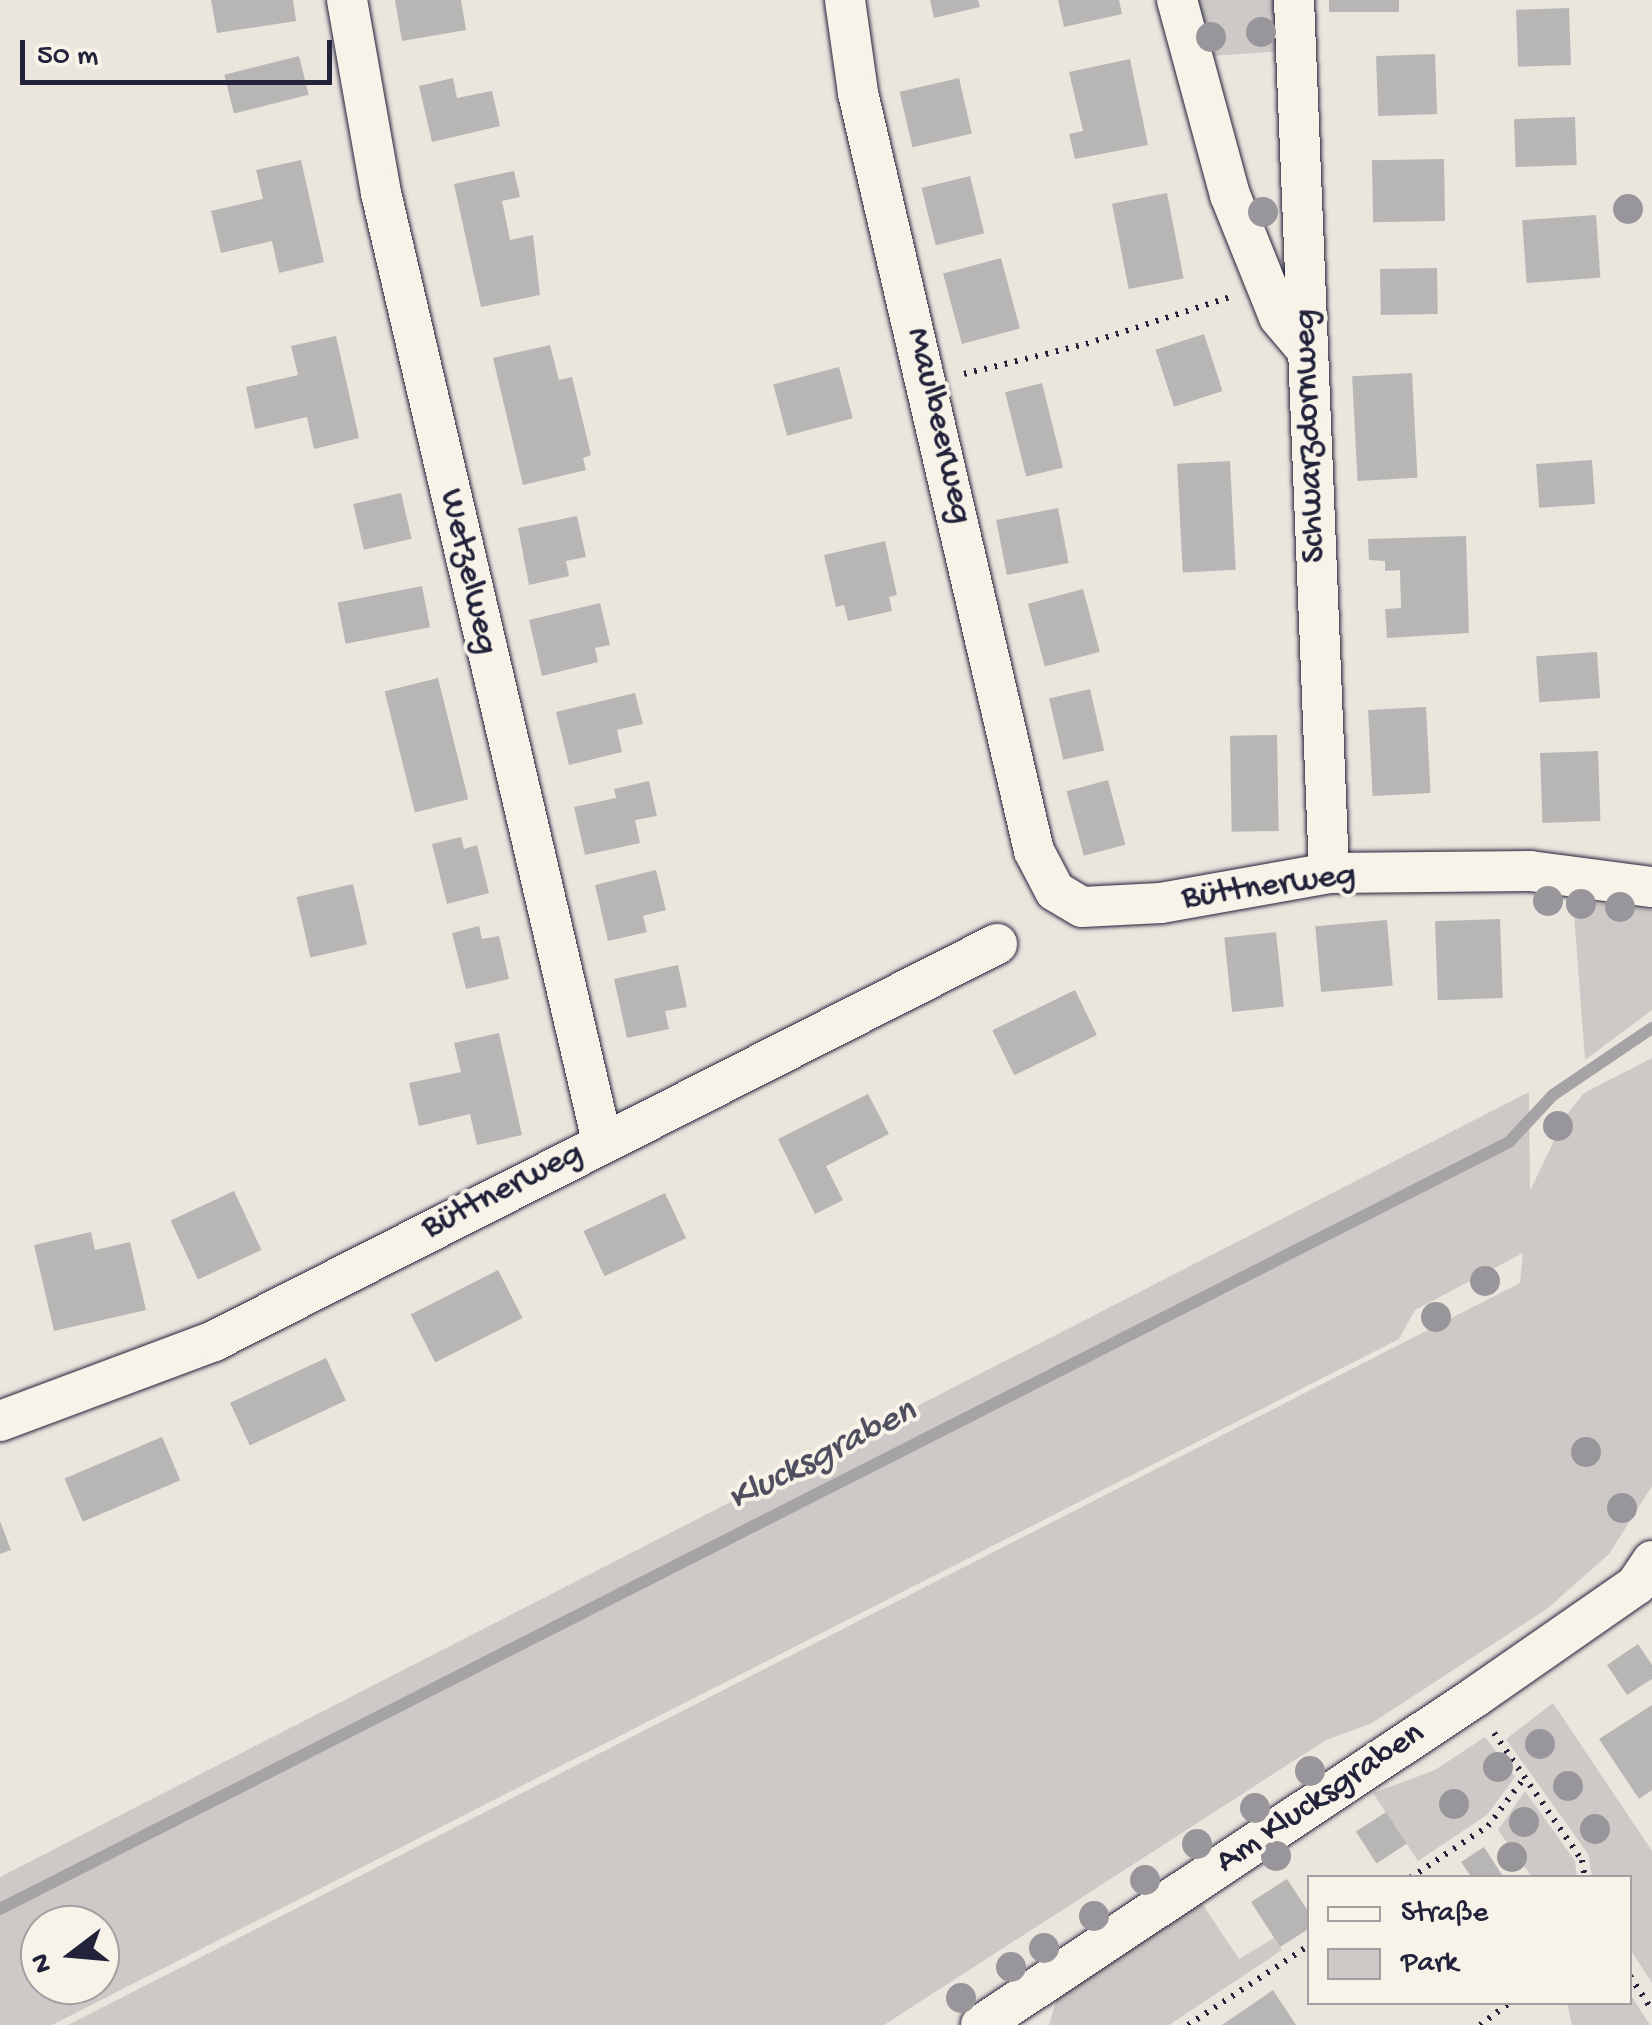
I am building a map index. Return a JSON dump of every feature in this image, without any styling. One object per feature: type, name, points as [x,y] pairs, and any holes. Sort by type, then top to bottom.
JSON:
[{"type":"street","name":"Wetzelweg","points":[[347,0],[381,193],[602,1142]]},
{"type":"street","name":"Maulbeerweg","points":[[845,0],[858,93],[1034,851]]},
{"type":"street","points":[[1176,0],[1230,194],[1278,317],[1308,350]]},
{"type":"street","name":"Schwarzdornweg","points":[[1294,0],[1329,873]]},
{"type":"street","name":"Büttnerweg","points":[[1034,851],[1056,891],[1082,907],[1161,904],[1329,873],[1530,871],[1652,887]]},
{"type":"street","name":"Büttnerweg","points":[[0,1421],[214,1340],[997,944]]},
{"type":"street","name":"Am Klucksgraben","points":[[980,2025],[1029,2010],[1636,1585],[1652,1561]]},
{"type":"path","points":[[928,382],[1086,344],[1266,285]]},
{"type":"path","points":[[1474,1697],[1524,1778],[1582,1860],[1584,1875]]},
{"type":"path","points":[[1414,1875],[1488,1826],[1524,1778]]},
{"type":"path","points":[[1188,2025],[1307,1946]]},
{"type":"path","points":[[1632,1979],[1652,2010]]},
{"type":"path","points":[[1480,2025],[1507,2005]]},
{"type":"green space","points":[[1184,0],[1280,0],[1282,51],[1198,57]]},
{"type":"green space","points":[[1573,901],[1652,910],[1652,1010],[1585,1060]]},
{"type":"green space","points":[[1652,1058],[1652,1486],[1609,1554],[1548,1608],[1372,1723],[1326,1740],[884,2025],[68,2025],[107,2005],[120,2005],[120,1998],[1520,1283],[1523,1253],[1415,1310],[1399,1339],[120,1990],[120,1905],[20,1905],[20,2005],[91,2005],[52,2025],[0,2025],[0,1877],[1529,1092],[1530,1191],[1566,1115],[1584,1093]]},
{"type":"green space","points":[[1553,1703],[1652,1851],[1652,1983],[1632,1952],[1632,1875],[1592,1875],[1588,1854],[1506,1739]]},
{"type":"green space","points":[[1485,1737],[1515,1777],[1487,1815],[1418,1861],[1373,1793],[1435,1770]]},
{"type":"green space","points":[[1525,1791],[1575,1861],[1577,1875],[1531,1875],[1498,1830]]},
{"type":"green space","points":[[1199,1899],[1239,1959],[1274,1938],[1282,1950],[1169,2025],[1049,2025],[1058,1994]]},
{"type":"green space","points":[[1632,1997],[1650,2025],[1572,2025],[1567,2005],[1632,2005]]},
{"type":"building","points":[[211,0],[293,0],[296,21],[217,33]]},
{"type":"building","points":[[395,0],[461,0],[466,30],[402,41]]},
{"type":"building","points":[[930,0],[978,0],[980,7],[934,18]]},
{"type":"building","points":[[1058,0],[1119,0],[1122,14],[1064,27]]},
{"type":"building","points":[[1329,0],[1399,0],[1399,12],[1329,12]]},
{"type":"building","points":[[1569,8],[1571,65],[1518,67],[1516,10]]},
{"type":"building","points":[[1435,54],[1437,114],[1378,116],[1376,56]]},
{"type":"building","points":[[299,56],[309,95],[234,113],[224,75]]},
{"type":"building","points":[[1130,59],[1148,145],[1075,159],[1069,134],[1083,131],[1069,72]]},
{"type":"building","points":[[453,78],[457,98],[492,91],[500,126],[432,142],[419,86]]},
{"type":"building","points":[[959,78],[972,134],[912,147],[900,92]]},
{"type":"building","points":[[1575,117],[1577,165],[1516,167],[1514,119]]},
{"type":"building","points":[[1444,159],[1445,221],[1373,222],[1372,160]]},
{"type":"building","points":[[301,160],[324,262],[279,273],[272,241],[221,253],[211,211],[263,199],[256,170]]},
{"type":"building","points":[[514,171],[520,197],[502,201],[510,240],[533,235],[540,295],[481,307],[454,184]]},
{"type":"building","points":[[970,176],[984,233],[936,245],[921,188]]},
{"type":"building","points":[[1167,193],[1184,278],[1129,289],[1112,204]]},
{"type":"building","points":[[1596,215],[1600,278],[1527,283],[1522,220]]},
{"type":"building","points":[[1001,258],[1020,329],[962,344],[943,274]]},
{"type":"building","points":[[1437,268],[1438,314],[1381,315],[1380,269]]},
{"type":"building","points":[[1204,334],[1223,391],[1174,407],[1155,350]]},
{"type":"building","points":[[336,336],[359,438],[314,449],[307,417],[255,429],[246,387],[298,375],[291,346]]},
{"type":"building","points":[[550,345],[559,380],[572,377],[591,455],[583,458],[586,470],[523,485],[493,358]]},
{"type":"building","points":[[839,367],[853,418],[787,436],[773,385]]},
{"type":"building","points":[[1412,373],[1417,478],[1358,481],[1352,376]]},
{"type":"building","points":[[1042,383],[1063,467],[1026,477],[1005,392]]},
{"type":"building","points":[[1592,460],[1595,504],[1539,508],[1536,464]]},
{"type":"building","points":[[1230,461],[1236,570],[1183,573],[1177,464]]},
{"type":"building","points":[[401,493],[412,539],[364,550],[353,504]]},
{"type":"building","points":[[1058,508],[1069,563],[1007,575],[996,520]]},
{"type":"building","points":[[577,516],[586,557],[566,561],[569,576],[529,585],[518,528]]},
{"type":"building","points":[[1466,536],[1469,633],[1387,638],[1385,609],[1401,608],[1400,570],[1385,571],[1385,561],[1369,560],[1368,539]]},
{"type":"building","points":[[885,541],[897,595],[889,597],[892,611],[848,621],[844,605],[836,607],[824,555]]},
{"type":"building","points":[[422,586],[430,627],[346,644],[338,602]]},
{"type":"building","points":[[1083,589],[1100,652],[1045,667],[1028,604]]},
{"type":"building","points":[[600,603],[610,645],[595,648],[598,662],[542,676],[529,620]]},
{"type":"building","points":[[1597,652],[1600,698],[1539,702],[1536,656]]},
{"type":"building","points":[[438,678],[468,799],[415,813],[385,691]]},
{"type":"building","points":[[1090,689],[1104,750],[1063,760],[1049,698]]},
{"type":"building","points":[[635,693],[643,724],[617,730],[622,752],[569,765],[556,712]]},
{"type":"building","points":[[1426,707],[1431,793],[1373,796],[1368,710]]},
{"type":"building","points":[[1277,735],[1279,831],[1232,832],[1230,736]]},
{"type":"building","points":[[1598,751],[1600,821],[1542,823],[1540,753]]},
{"type":"building","points":[[1108,780],[1125,845],[1084,856],[1066,791]]},
{"type":"building","points":[[649,781],[657,816],[635,820],[640,843],[585,855],[574,807],[616,798],[614,789]]},
{"type":"building","points":[[461,837],[464,849],[477,845],[489,893],[447,904],[432,844]]},
{"type":"building","points":[[656,870],[666,910],[643,916],[647,932],[608,941],[595,885]]},
{"type":"building","points":[[353,884],[367,944],[310,957],[296,897]]},
{"type":"building","points":[[1500,919],[1503,998],[1438,1000],[1435,921]]},
{"type":"building","points":[[1387,920],[1393,986],[1321,992],[1315,926]]},
{"type":"building","points":[[479,926],[482,939],[499,936],[509,979],[466,989],[452,933]]},
{"type":"building","points":[[1276,932],[1284,1007],[1232,1012],[1224,937]]},
{"type":"building","points":[[678,965],[687,1007],[665,1011],[669,1029],[627,1038],[614,979]]},
{"type":"building","points":[[1075,990],[1097,1035],[1014,1075],[992,1030]]},
{"type":"building","points":[[499,1033],[522,1135],[477,1145],[470,1114],[419,1126],[409,1083],[461,1072],[454,1043]]},
{"type":"building","points":[[868,1094],[889,1134],[826,1166],[843,1200],[815,1214],[778,1139]]},
{"type":"building","points":[[234,1191],[261,1250],[198,1279],[171,1221]]},
{"type":"building","points":[[665,1193],[686,1238],[605,1276],[583,1231]]},
{"type":"building","points":[[91,1232],[95,1250],[130,1242],[146,1310],[54,1331],[34,1245]]},
{"type":"building","points":[[498,1270],[523,1318],[435,1363],[411,1314]]},
{"type":"building","points":[[326,1358],[346,1401],[250,1445],[230,1403]]},
{"type":"building","points":[[162,1437],[180,1480],[83,1522],[64,1478]]},
{"type":"building","points":[[0,1521],[11,1550],[0,1554]]},
{"type":"building","points":[[1638,1644],[1652,1665],[1652,1679],[1627,1695],[1607,1665]]},
{"type":"building","points":[[1652,1705],[1652,1790],[1639,1799],[1599,1739]]},
{"type":"building","points":[[1386,1812],[1407,1844],[1377,1863],[1356,1832]]},
{"type":"building","points":[[1484,1847],[1502,1875],[1470,1875],[1461,1862]]},
{"type":"building","points":[[1287,1879],[1307,1909],[1307,1930],[1280,1947],[1251,1902]]},
{"type":"building","points":[[1273,1990],[1296,2025],[1222,2025]]},
{"type":"waterway","name":"Klucksgraben","points":[[0,1909],[1509,1142],[1553,1095],[1652,1028]]}]
